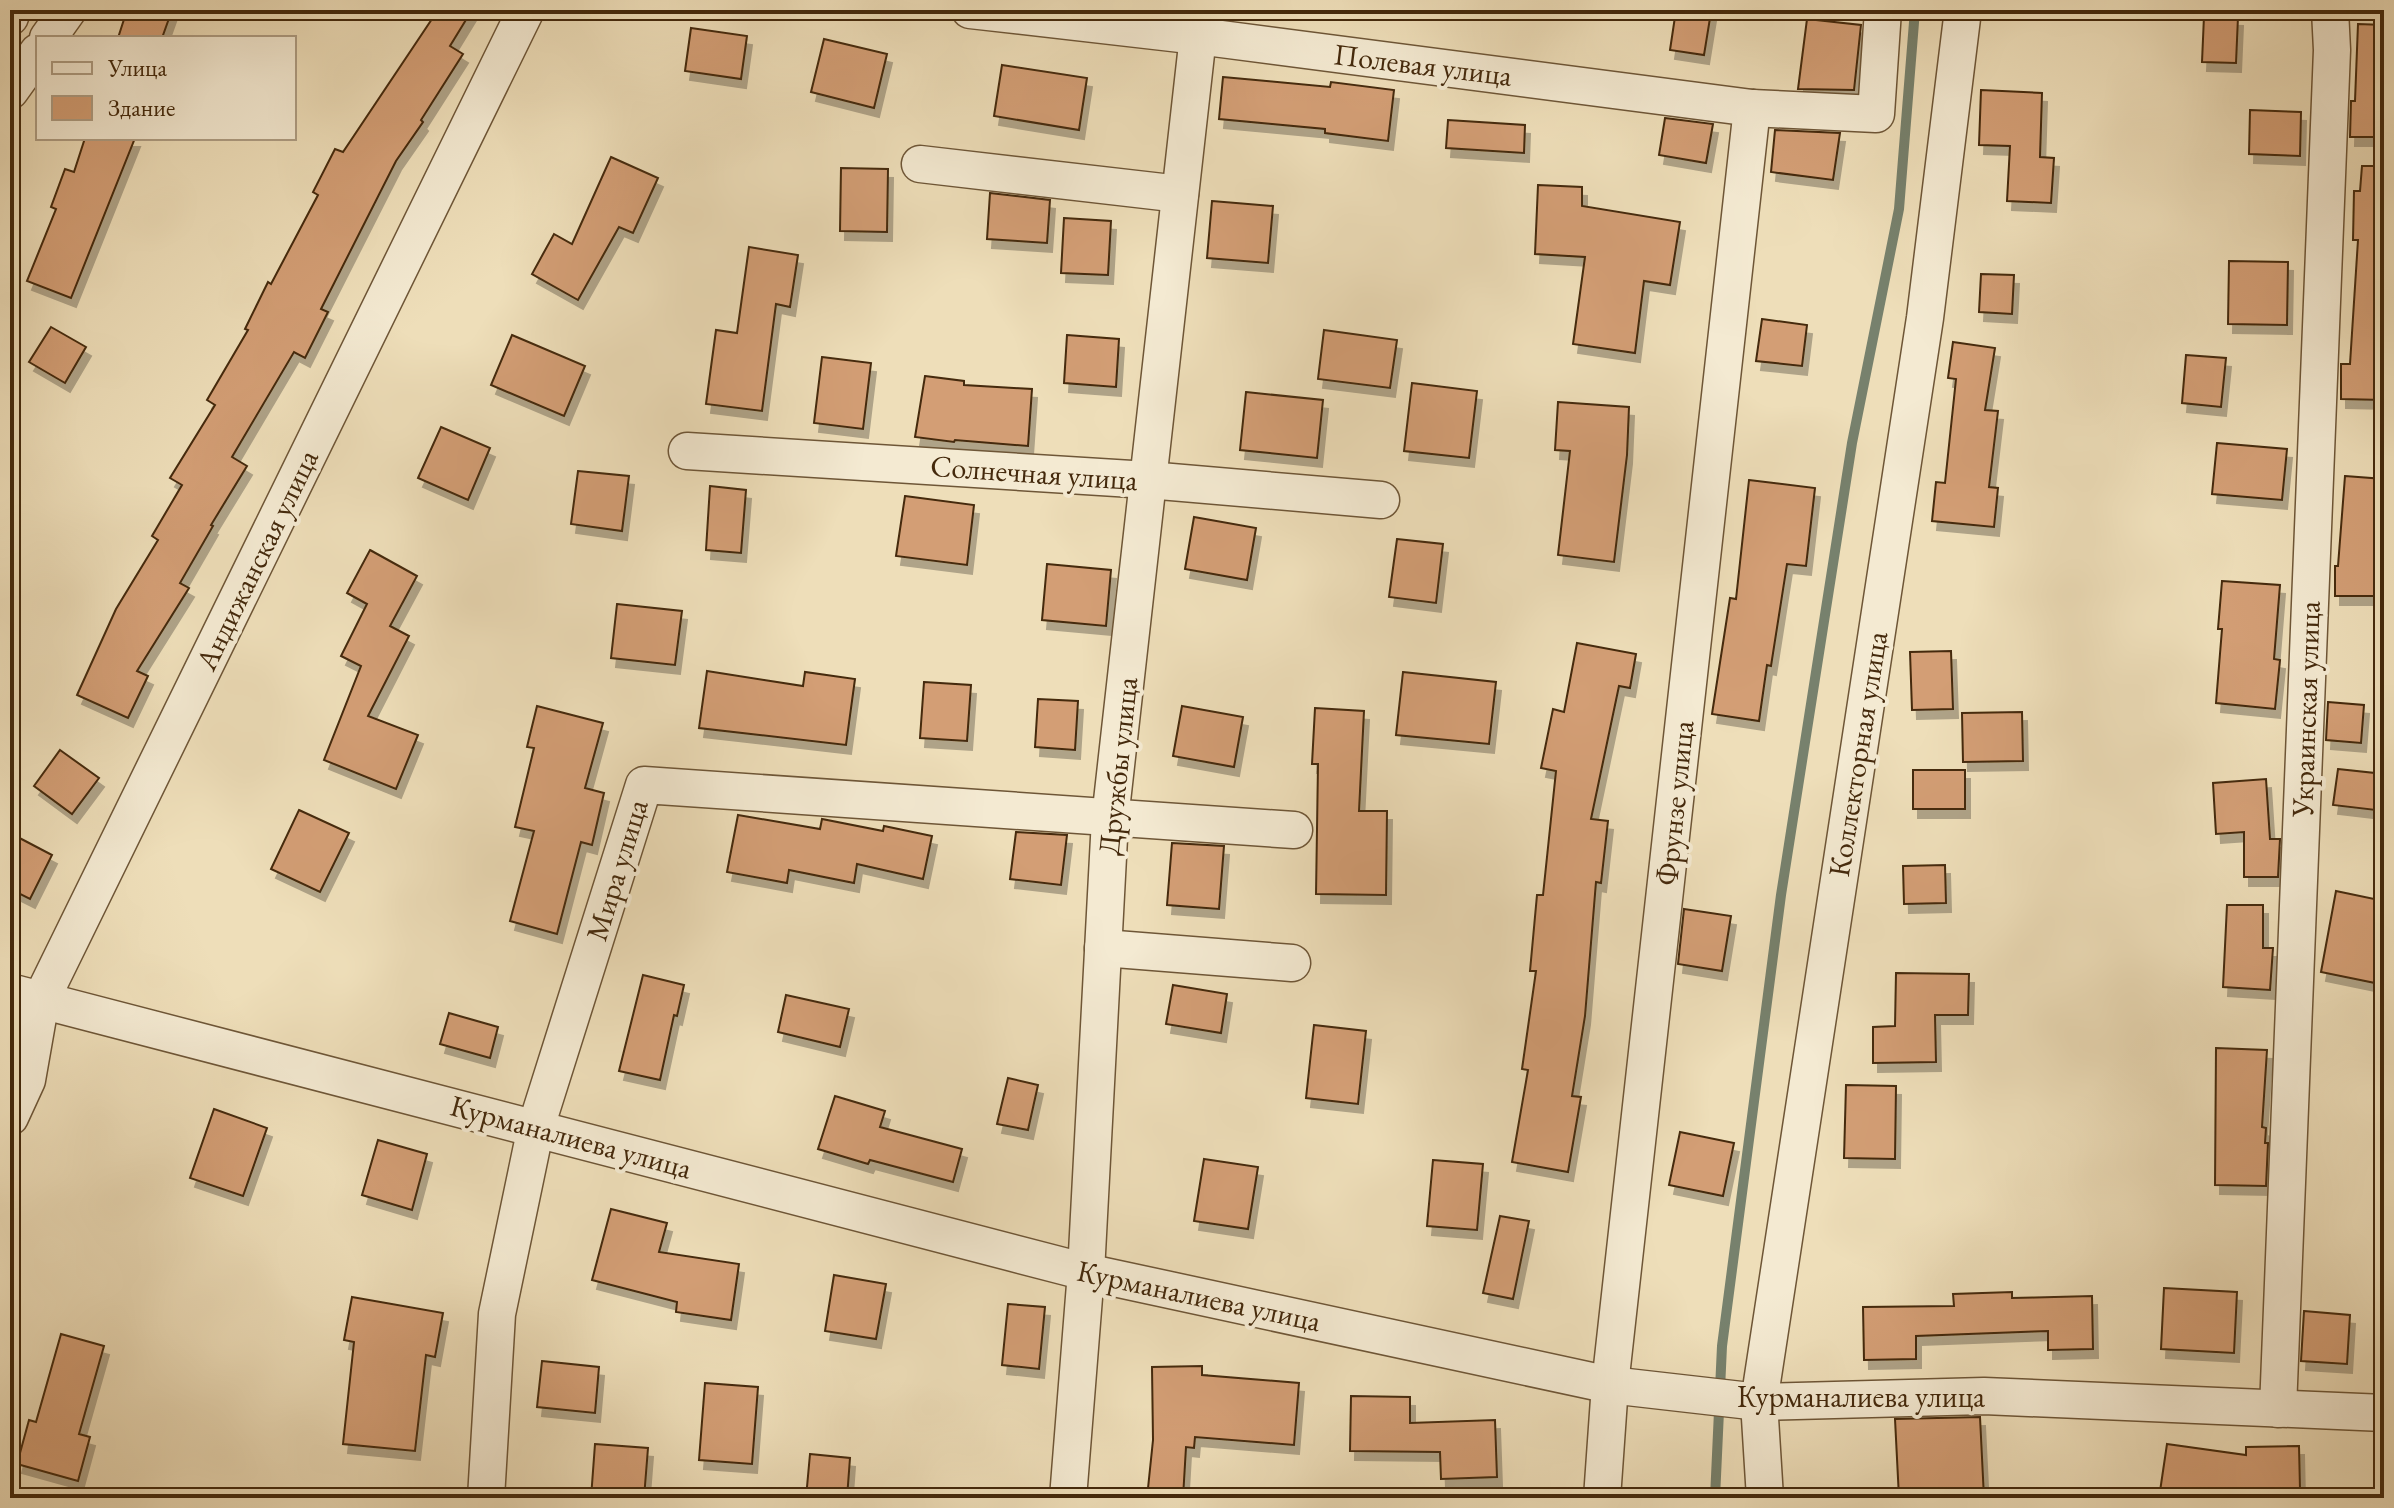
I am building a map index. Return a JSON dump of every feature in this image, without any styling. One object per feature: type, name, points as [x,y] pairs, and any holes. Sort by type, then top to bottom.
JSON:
[{"type":"street","points":[[10,17],[12,10]]},
{"type":"street","points":[[49,36],[68,10]]},
{"type":"street","name":"Андижанская улица","points":[[10,1117],[27,1080],[25,996],[526,10]]},
{"type":"street","name":"Полевая улица","points":[[970,10],[1198,36],[1752,108],[1876,114],[1883,10]]},
{"type":"street","name":"Коллекторная улица","points":[[1765,1498],[1759,1402],[1925,318],[1963,10]]},
{"type":"street","name":"Украинская улица","points":[[2278,1409],[2332,50],[2330,10]]},
{"type":"street","name":"Дружбы улица","points":[[1068,1498],[1086,1272],[1110,819],[1198,36]]},
{"type":"street","points":[[10,91],[36,55]]},
{"type":"street","name":"Фрунзе улица","points":[[1602,1498],[1610,1385],[1752,108]]},
{"type":"street","points":[[920,164],[1180,194]]},
{"type":"street","name":"Солнечная улица","points":[[687,451],[1148,480],[1381,500]]},
{"type":"street","name":"Мира улица","points":[[486,1498],[497,1314],[536,1127],[644,785],[1294,830]]},
{"type":"street","points":[[1103,948],[1292,963]]},
{"type":"street","name":"Курманалиева улица","points":[[25,996],[1086,1272],[1610,1385],[1759,1402],[1984,1396],[2384,1413]]},
{"type":"building","points":[[127,10],[172,10],[163,36],[119,36]]},
{"type":"building","points":[[438,10],[472,10],[450,46],[463,54],[396,161],[321,309],[328,312],[305,358],[294,352],[232,457],[247,466],[180,583],[189,588],[137,671],[148,676],[128,718],[77,695],[116,609],[158,540],[152,536],[182,485],[170,478],[215,405],[207,400],[248,330],[245,329],[268,282],[271,284],[318,195],[313,192],[335,149],[343,152]]},
{"type":"building","points":[[1676,10],[1711,12],[1704,55],[1670,50]]},
{"type":"building","points":[[2204,16],[2238,17],[2236,63],[2202,62]]},
{"type":"building","points":[[1807,19],[1861,25],[1854,90],[1798,89]]},
{"type":"building","points":[[2358,24],[2384,25],[2384,137],[2350,137],[2351,101],[2355,101]]},
{"type":"building","points":[[691,28],[747,36],[741,79],[685,71]]},
{"type":"building","points":[[824,39],[887,54],[874,108],[811,92]]},
{"type":"building","points":[[1002,65],[1087,78],[1079,130],[994,116]]},
{"type":"building","points":[[1223,77],[1330,87],[1331,82],[1394,90],[1388,141],[1325,133],[1325,129],[1219,119]]},
{"type":"building","points":[[1981,90],[2042,93],[2040,157],[2054,158],[2051,203],[2007,201],[2010,146],[1979,145]]},
{"type":"building","points":[[2250,110],[2301,112],[2300,156],[2249,154]]},
{"type":"building","points":[[1665,118],[1713,124],[1706,163],[1659,155]]},
{"type":"building","points":[[1448,120],[1525,125],[1524,153],[1446,148]]},
{"type":"building","points":[[1775,130],[1840,133],[1833,180],[1771,172]]},
{"type":"building","points":[[84,140],[134,140],[71,298],[27,281],[56,209],[51,207],[65,169],[74,172]]},
{"type":"building","points":[[611,157],[658,178],[633,233],[619,227],[578,300],[532,274],[554,234],[572,244]]},
{"type":"building","points":[[2362,166],[2384,166],[2384,400],[2341,399],[2341,364],[2350,364],[2358,240],[2353,240],[2354,191],[2360,191]]},
{"type":"building","points":[[841,168],[888,169],[887,232],[840,231]]},
{"type":"building","points":[[1538,185],[1582,187],[1582,206],[1680,222],[1670,285],[1644,281],[1635,353],[1573,344],[1585,257],[1535,254]]},
{"type":"building","points":[[990,193],[1050,200],[1047,243],[987,239]]},
{"type":"building","points":[[1212,201],[1273,206],[1268,263],[1207,258]]},
{"type":"building","points":[[1064,218],[1111,221],[1108,275],[1061,273]]},
{"type":"building","points":[[749,247],[798,255],[790,307],[776,304],[762,411],[706,404],[716,330],[737,333]]},
{"type":"building","points":[[2229,261],[2288,262],[2287,325],[2228,324]]},
{"type":"building","points":[[1981,274],[2014,275],[2012,314],[1979,312]]},
{"type":"building","points":[[1762,319],[1807,325],[1802,366],[1756,361]]},
{"type":"building","points":[[51,327],[86,347],[65,383],[29,362]]},
{"type":"building","points":[[1324,330],[1397,340],[1390,388],[1318,379]]},
{"type":"building","points":[[512,335],[585,366],[564,416],[491,385]]},
{"type":"building","points":[[1067,335],[1119,339],[1116,387],[1064,383]]},
{"type":"building","points":[[1953,342],[1995,348],[1985,410],[1998,411],[1989,487],[1998,488],[1994,527],[1932,521],[1936,482],[1945,483],[1956,379],[1948,378]]},
{"type":"building","points":[[2186,355],[2226,358],[2221,407],[2182,403]]},
{"type":"building","points":[[822,357],[871,363],[863,429],[814,423]]},
{"type":"building","points":[[925,376],[964,381],[964,385],[1032,389],[1028,446],[915,437]]},
{"type":"building","points":[[1412,383],[1477,391],[1469,458],[1404,451]]},
{"type":"building","points":[[1246,392],[1323,400],[1317,458],[1240,450]]},
{"type":"building","points":[[1558,402],[1629,407],[1627,455],[1614,562],[1558,555],[1570,451],[1555,450]]},
{"type":"building","points":[[441,427],[490,448],[468,500],[418,478]]},
{"type":"building","points":[[2217,443],[2287,449],[2282,500],[2212,494]]},
{"type":"building","points":[[578,471],[629,476],[622,531],[571,524]]},
{"type":"building","points":[[2345,476],[2384,479],[2379,566],[2384,566],[2384,596],[2335,596],[2335,566],[2338,566]]},
{"type":"building","points":[[1749,480],[1815,488],[1806,566],[1787,564],[1759,721],[1712,714],[1730,598],[1736,599]]},
{"type":"building","points":[[710,486],[746,490],[741,553],[706,550]]},
{"type":"building","points":[[905,496],[974,505],[967,565],[896,556]]},
{"type":"building","points":[[1194,517],[1256,528],[1247,580],[1185,569]]},
{"type":"building","points":[[1397,539],[1443,544],[1436,603],[1389,597]]},
{"type":"building","points":[[370,550],[417,576],[390,626],[409,636],[368,716],[418,735],[396,789],[324,760],[361,666],[341,656],[367,604],[347,593]]},
{"type":"building","points":[[1047,564],[1111,570],[1106,626],[1042,620]]},
{"type":"building","points":[[2222,581],[2280,585],[2274,659],[2280,660],[2275,709],[2216,703]]},
{"type":"building","points":[[617,604],[682,611],[675,665],[611,658]]},
{"type":"building","points":[[1577,643],[1636,654],[1630,688],[1619,686],[1591,819],[1608,821],[1601,883],[1596,882],[1585,1016],[1572,1096],[1581,1097],[1568,1172],[1512,1162],[1528,1070],[1522,1069],[1536,971],[1530,971],[1537,895],[1543,895],[1556,771],[1541,768],[1553,709],[1564,712]]},
{"type":"building","points":[[1951,651],[1953,709],[1912,710],[1910,652]]},
{"type":"building","points":[[707,671],[803,686],[805,672],[855,679],[846,745],[699,728]]},
{"type":"building","points":[[1403,672],[1496,682],[1489,744],[1396,735]]},
{"type":"building","points":[[924,682],[971,685],[967,741],[920,738]]},
{"type":"building","points":[[1038,699],[1078,701],[1075,750],[1035,747]]},
{"type":"building","points":[[2328,702],[2364,705],[2361,743],[2326,740]]},
{"type":"building","points":[[537,706],[603,723],[585,788],[604,793],[592,845],[581,842],[557,934],[510,921],[534,831],[515,827],[534,748],[527,747]]},
{"type":"building","points":[[1182,706],[1243,717],[1234,767],[1173,756]]},
{"type":"building","points":[[1315,708],[1364,711],[1359,811],[1387,811],[1386,895],[1316,894],[1318,764],[1312,764]]},
{"type":"building","points":[[2022,712],[2023,761],[1963,762],[1962,713]]},
{"type":"building","points":[[60,750],[99,778],[72,814],[34,786]]},
{"type":"building","points":[[2338,769],[2384,774],[2384,811],[2333,805]]},
{"type":"building","points":[[1913,770],[1965,770],[1965,809],[1913,809]]},
{"type":"building","points":[[2266,779],[2270,839],[2280,839],[2278,877],[2244,877],[2244,832],[2216,834],[2213,783]]},
{"type":"building","points":[[299,810],[349,833],[320,892],[271,869]]},
{"type":"building","points":[[738,815],[820,829],[822,819],[883,831],[884,826],[932,836],[923,879],[857,864],[854,883],[789,870],[787,883],[727,872]]},
{"type":"building","points":[[1016,832],[1067,835],[1061,885],[1010,879]]},
{"type":"building","points":[[10,833],[52,855],[30,899],[10,889]]},
{"type":"building","points":[[1172,843],[1224,846],[1219,909],[1167,905]]},
{"type":"building","points":[[1945,865],[1946,903],[1904,904],[1903,866]]},
{"type":"building","points":[[2336,891],[2384,901],[2384,936],[2375,983],[2321,972]]},
{"type":"building","points":[[2227,905],[2263,905],[2263,948],[2273,948],[2270,990],[2223,987]]},
{"type":"building","points":[[1684,909],[1731,916],[1722,971],[1678,964]]},
{"type":"building","points":[[1896,973],[1969,974],[1968,1015],[1935,1015],[1936,1062],[1873,1063],[1873,1027],[1895,1026]]},
{"type":"building","points":[[643,975],[684,985],[660,1080],[619,1071]]},
{"type":"building","points":[[1173,985],[1227,994],[1221,1033],[1166,1024]]},
{"type":"building","points":[[786,995],[849,1009],[840,1047],[778,1032]]},
{"type":"building","points":[[449,1013],[498,1027],[490,1058],[440,1044]]},
{"type":"building","points":[[1314,1025],[1366,1031],[1358,1104],[1306,1098]]},
{"type":"building","points":[[2216,1048],[2267,1050],[2262,1127],[2266,1128],[2265,1143],[2268,1143],[2266,1186],[2215,1185]]},
{"type":"building","points":[[1008,1078],[1038,1085],[1028,1130],[997,1124]]},
{"type":"building","points":[[1846,1085],[1896,1086],[1895,1159],[1844,1158]]},
{"type":"building","points":[[835,1096],[885,1111],[880,1127],[962,1149],[953,1182],[870,1160],[868,1164],[818,1149]]},
{"type":"building","points":[[214,1109],[267,1128],[243,1196],[190,1178]]},
{"type":"building","points":[[1680,1132],[1734,1143],[1723,1196],[1669,1185]]},
{"type":"building","points":[[378,1140],[427,1154],[412,1210],[362,1195]]},
{"type":"building","points":[[1204,1159],[1258,1167],[1248,1229],[1194,1221]]},
{"type":"building","points":[[1433,1160],[1483,1164],[1477,1230],[1427,1226]]},
{"type":"building","points":[[611,1209],[667,1223],[659,1252],[739,1264],[731,1320],[676,1312],[677,1302],[592,1280]]},
{"type":"building","points":[[1500,1216],[1529,1221],[1513,1299],[1483,1293]]},
{"type":"building","points":[[834,1275],[886,1284],[876,1339],[825,1331]]},
{"type":"building","points":[[2164,1288],[2237,1292],[2234,1353],[2161,1349]]},
{"type":"building","points":[[2012,1292],[2012,1298],[2092,1296],[2093,1349],[2048,1350],[2048,1331],[1916,1336],[1916,1359],[1864,1360],[1863,1307],[1954,1306],[1953,1294]]},
{"type":"building","points":[[352,1297],[443,1313],[435,1357],[426,1355],[415,1451],[343,1444],[354,1342],[344,1340]]},
{"type":"building","points":[[1008,1304],[1045,1307],[1039,1369],[1002,1365]]},
{"type":"building","points":[[2304,1311],[2350,1315],[2347,1364],[2301,1361]]},
{"type":"building","points":[[61,1334],[104,1346],[79,1434],[90,1437],[78,1481],[17,1464],[29,1420],[36,1422]]},
{"type":"building","points":[[542,1361],[599,1367],[595,1413],[537,1407]]},
{"type":"building","points":[[1202,1366],[1202,1375],[1299,1383],[1294,1445],[1195,1437],[1194,1448],[1186,1447],[1183,1498],[1147,1498],[1153,1440],[1152,1367]]},
{"type":"building","points":[[705,1383],[758,1387],[752,1464],[699,1460]]},
{"type":"building","points":[[1351,1396],[1410,1397],[1410,1423],[1495,1420],[1497,1477],[1441,1479],[1440,1452],[1350,1451]]},
{"type":"building","points":[[1980,1417],[1984,1498],[1899,1498],[1895,1419]]},
{"type":"building","points":[[595,1444],[648,1448],[644,1498],[591,1498]]},
{"type":"building","points":[[2167,1444],[2246,1455],[2246,1447],[2299,1446],[2300,1489],[2209,1491],[2208,1498],[2159,1498]]},
{"type":"building","points":[[810,1454],[850,1458],[847,1498],[806,1498]]},
{"type":"waterway","points":[[1715,1498],[1722,1346],[1781,895],[1852,443],[1899,209],[1915,10]]}]
